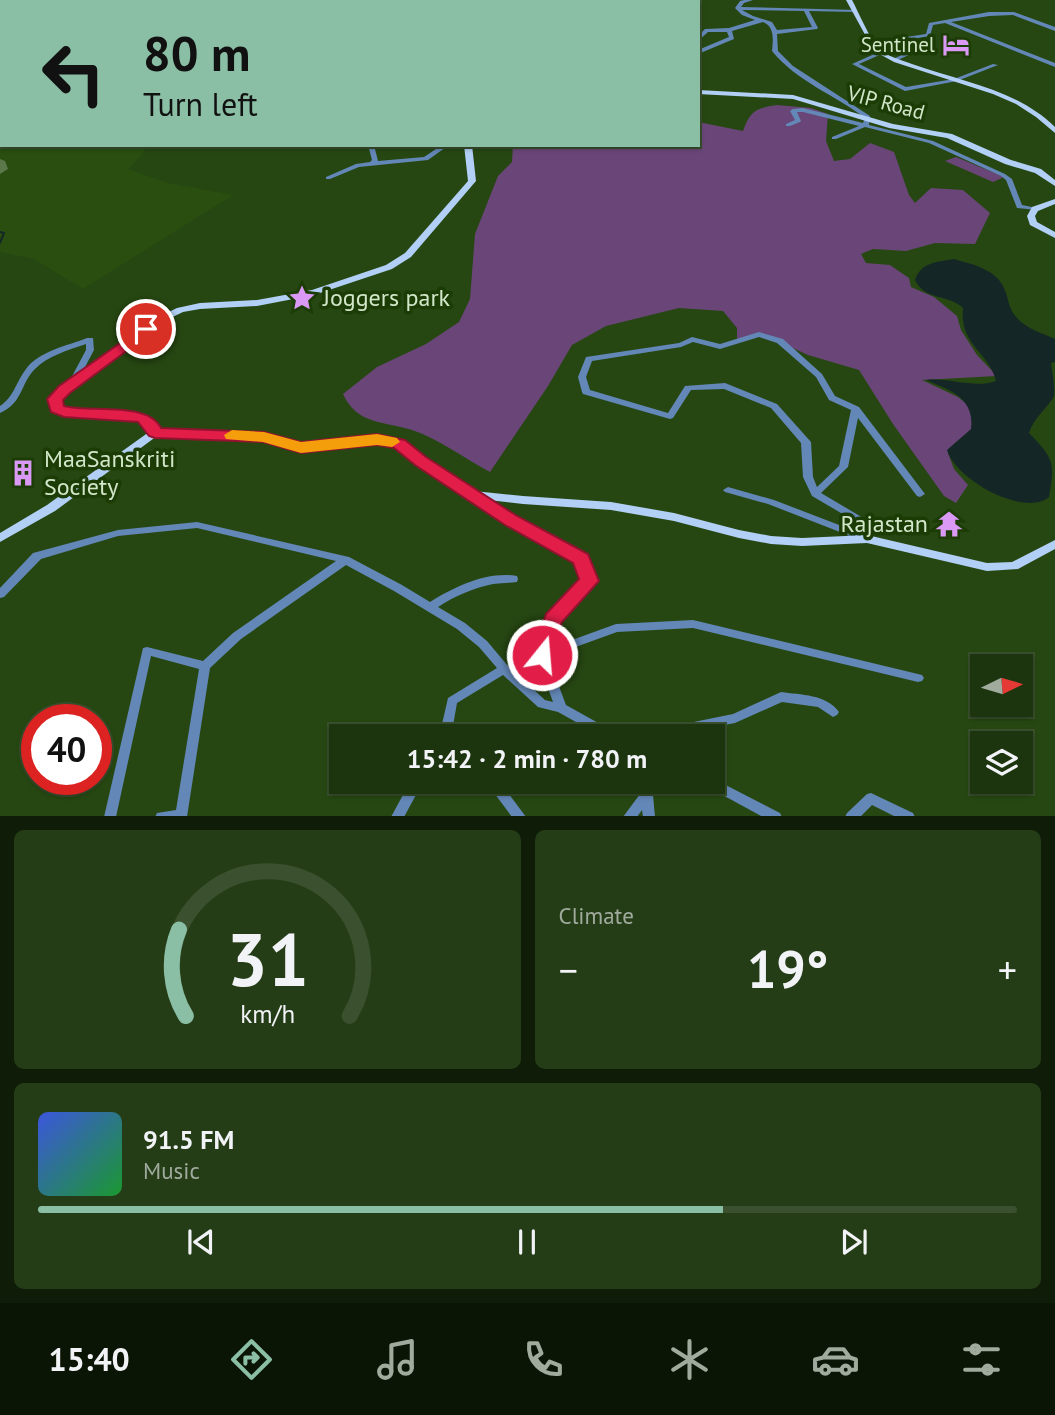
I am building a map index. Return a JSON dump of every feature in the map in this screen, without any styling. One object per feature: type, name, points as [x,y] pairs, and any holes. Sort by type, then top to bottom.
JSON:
[{"type":"main road","points":[[849,0],[876,50],[1014,101],[1055,131]]},
{"type":"main road","name":"VIP Road","points":[[700,92],[793,97],[836,108],[868,122],[959,139],[1008,162],[1038,171],[1055,184]]},
{"type":"main road","points":[[155,433],[148,420],[133,415],[60,411],[55,406],[55,399],[73,382],[115,355],[157,321],[180,310],[257,303],[314,292],[365,278],[400,261],[472,181],[468,147]]},
{"type":"main road","points":[[1055,201],[1035,209],[1031,216],[1033,223],[1055,236]]},
{"type":"main road","points":[[0,538],[51,508],[155,433],[264,437],[301,447],[377,439],[399,443],[471,494],[611,506],[674,517],[771,540],[802,542],[867,539],[987,567],[1014,566],[1055,544]]},
{"type":"street","points":[[737,8],[741,2],[751,0]]},
{"type":"street","points":[[737,8],[855,11]]},
{"type":"street","points":[[737,8],[741,13],[771,24],[776,32],[775,51],[785,64],[851,103],[868,122]]},
{"type":"street","points":[[776,32],[815,28],[806,10]]},
{"type":"street","points":[[896,59],[909,53],[895,40],[928,35],[931,24],[989,14],[1014,13],[1055,29]]},
{"type":"street","points":[[700,37],[707,30],[729,30],[761,20]]},
{"type":"street","points":[[944,22],[1055,65]]},
{"type":"street","points":[[700,51],[732,38],[729,30]]},
{"type":"street","points":[[881,53],[855,64],[905,89],[955,80],[995,65]]},
{"type":"street","points":[[788,125],[798,121],[793,111],[803,110],[868,122],[931,142],[1003,175],[1009,179],[1019,207],[1035,209]]},
{"type":"street","points":[[834,138],[868,122]]},
{"type":"street","points":[[371,147],[375,161],[373,162]]},
{"type":"street","points":[[328,178],[373,162],[411,163],[426,159],[443,147]]},
{"type":"street","points":[[337,183],[340,173]]},
{"type":"street","points":[[867,539],[862,521],[815,494],[808,477],[806,442],[774,407],[725,386],[688,388],[670,416],[586,392],[582,377],[589,359],[681,345],[692,339],[720,347],[759,334],[780,341],[819,376],[832,398],[856,409],[920,494]]},
{"type":"street","points":[[0,410],[20,391],[30,368],[40,361],[90,340],[90,350],[73,382]]},
{"type":"street","points":[[815,494],[843,467],[856,409]]},
{"type":"street","points":[[728,490],[771,502],[867,539]]},
{"type":"street","points":[[471,494],[581,559],[589,581],[553,619],[542,655],[561,708]]},
{"type":"street","points":[[0,594],[37,556],[118,533],[197,524],[345,560],[431,607],[483,644],[504,669],[541,704],[561,708],[590,724]]},
{"type":"street","points":[[181,816],[205,666],[237,636],[345,560]]},
{"type":"street","points":[[431,607],[454,591],[493,579],[513,579]]},
{"type":"street","points":[[542,655],[615,628],[693,624],[918,677]]},
{"type":"street","points":[[110,816],[147,650],[205,666]]},
{"type":"street","points":[[449,724],[452,701],[504,669]]},
{"type":"street","points":[[704,724],[736,718],[781,697],[821,703],[833,712]]},
{"type":"street","points":[[725,790],[774,816]]},
{"type":"street","points":[[398,816],[410,794]]},
{"type":"street","points":[[502,794],[519,816]]},
{"type":"street","points":[[630,816],[647,794]]},
{"type":"street","points":[[648,794],[649,816]]},
{"type":"street","points":[[852,816],[871,798],[907,816]]},
{"type":"shaded area","points":[[777,105],[811,108],[828,114],[826,141],[834,161],[850,159],[870,143],[894,152],[909,195],[915,203],[931,188],[963,190],[990,213],[975,244],[935,243],[906,251],[873,249],[861,254],[866,263],[890,265],[909,278],[911,287],[934,297],[957,316],[961,330],[977,355],[997,376],[922,380],[958,397],[973,409],[973,435],[956,442],[948,453],[954,469],[968,485],[956,503],[944,496],[859,370],[808,355],[760,333],[737,341],[737,328],[723,311],[679,308],[606,326],[572,345],[490,472],[412,430],[364,417],[349,404],[343,394],[377,367],[426,344],[459,322],[470,299],[475,234],[498,176],[512,162],[513,147],[700,147],[700,122],[743,131],[748,119],[764,108]]},
{"type":"shaded area","points":[[0,147],[146,147],[128,169],[168,183],[233,195],[83,289],[34,259],[0,252]]},
{"type":"shaded area","points":[[956,157],[1004,177],[993,182],[945,161]]},
{"type":"shaded area","points":[[954,259],[982,268],[995,276],[1004,288],[1010,307],[1020,322],[1055,339],[1055,362],[1051,363],[1054,396],[1029,433],[1048,455],[1052,468],[1049,497],[1038,502],[1024,503],[1008,499],[976,483],[963,473],[947,450],[971,429],[969,410],[952,392],[926,380],[979,384],[996,381],[965,331],[963,308],[925,291],[915,280],[925,266]]},
{"type":"waterway","points":[[0,232],[4,233],[0,243]]},
{"type":"taxiway","points":[[0,164],[0,169]]},
{"type":"slow traffic","points":[[232,435],[264,437],[301,447],[377,439],[392,442]]},
{"type":"place","name":"Sentinel","points":[[956,45]]},
{"type":"place","name":"Joggers park","points":[[302,298]]},
{"type":"place","name":"MaaSanskriti Society","points":[[23,473]]},
{"type":"place","name":"Rajastan","points":[[949,524]]},
{"type":"route","points":[[146,329],[115,355],[64,389],[55,399],[56,409],[64,412],[142,417],[148,420],[155,433],[264,437],[301,447],[377,439],[399,443],[421,461],[511,520],[581,559],[589,581],[553,619],[542,655]]}]
